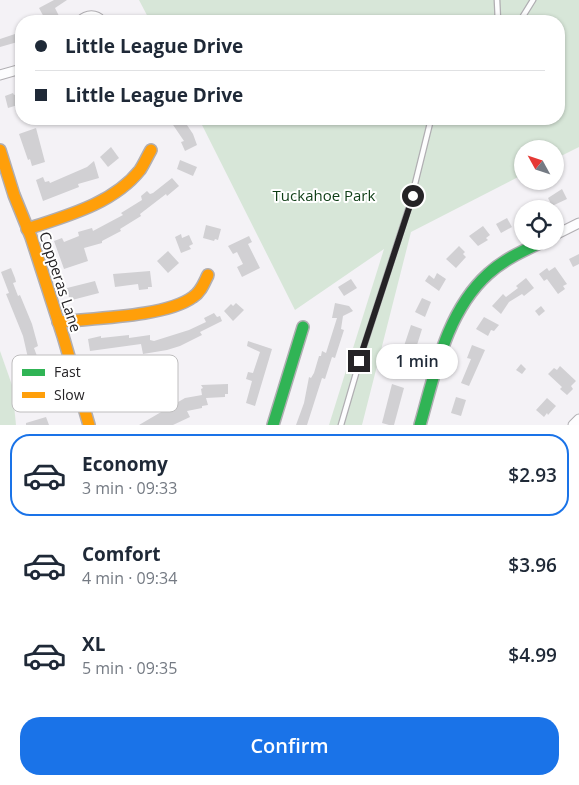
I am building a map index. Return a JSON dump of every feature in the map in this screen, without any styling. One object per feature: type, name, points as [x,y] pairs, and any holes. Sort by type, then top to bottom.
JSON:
[{"type":"street","points":[[0,75],[15,71]]},
{"type":"street","name":"Copperas Lane","points":[[0,150],[68,355]]},
{"type":"street","points":[[27,228],[100,201],[140,170],[151,150]]},
{"type":"street","points":[[564,230],[579,223]]},
{"type":"street","points":[[420,425],[449,331],[458,311],[468,295],[487,275],[498,266],[527,250]]},
{"type":"street","points":[[58,322],[154,311],[177,306],[194,297],[200,291],[208,275]]},
{"type":"street","points":[[273,425],[303,327]]},
{"type":"street","name":"Copperas Lane","points":[[85,412],[89,425]]},
{"type":"street","points":[[572,425],[579,419]]},
{"type":"lane","points":[[497,0],[498,15]]},
{"type":"lane","points":[[524,15],[533,0]]},
{"type":"lane","points":[[341,425],[364,346],[410,204],[430,125]]},
{"type":"green space","name":"Tuckahoe Park","points":[[139,0],[579,0],[579,147],[564,154],[564,140],[514,140],[514,179],[411,232],[362,425],[329,425],[384,249],[295,310],[202,125],[565,125],[565,15],[147,15]]},
{"type":"green space","points":[[0,351],[12,385],[12,412],[15,412],[16,425],[0,425]]},
{"type":"building","points":[[54,0],[67,0],[55,8],[58,15],[43,15],[39,8]]},
{"type":"building","points":[[15,34],[15,43],[0,47],[0,39]]},
{"type":"building","points":[[13,93],[15,95],[15,106],[8,108],[5,96]]},
{"type":"building","points":[[173,125],[187,125],[197,145],[185,151],[181,142],[184,141]]},
{"type":"building","points":[[36,128],[45,162],[32,166],[19,134]]},
{"type":"building","points":[[111,147],[119,158],[108,167],[100,157]]},
{"type":"building","points":[[180,160],[197,167],[193,176],[177,169]]},
{"type":"building","points":[[94,161],[99,178],[78,184],[79,187],[43,201],[36,180],[43,177],[45,182],[49,181],[50,183],[87,167]]},
{"type":"building","points":[[172,178],[179,186],[140,214],[141,216],[120,229],[121,231],[102,241],[102,243],[84,248],[88,261],[64,269],[54,241],[62,238],[64,242],[79,236],[78,232],[92,228],[93,231],[123,215],[121,213],[142,200],[141,196],[147,191],[150,194],[153,193]]},
{"type":"building","points":[[562,190],[567,199],[549,200],[548,198]]},
{"type":"building","points":[[507,218],[512,227],[501,233],[496,224]]},
{"type":"building","points":[[206,225],[221,229],[218,240],[215,239],[214,241],[203,238]]},
{"type":"building","points":[[483,226],[490,235],[486,238],[488,240],[478,246],[469,236]]},
{"type":"building","points":[[181,234],[182,238],[189,235],[193,244],[189,246],[191,249],[181,253],[175,237]]},
{"type":"building","points":[[249,236],[252,242],[248,244],[260,268],[242,277],[237,267],[243,264],[237,252],[233,254],[228,246]]},
{"type":"building","points":[[459,246],[465,252],[463,254],[466,257],[456,268],[446,259]]},
{"type":"building","points":[[168,251],[179,263],[168,273],[157,261]]},
{"type":"building","points":[[579,254],[579,264],[573,267],[569,259]]},
{"type":"building","points":[[555,267],[567,284],[563,286],[565,289],[558,294],[547,279],[544,281],[539,274],[547,268],[549,271]]},
{"type":"building","points":[[11,268],[16,282],[13,283],[32,324],[38,346],[34,348],[37,355],[27,355],[23,336],[6,294],[9,293],[1,272]]},
{"type":"building","points":[[150,271],[152,287],[148,287],[148,289],[139,290],[138,284],[115,287],[113,274]]},
{"type":"building","points":[[437,273],[446,279],[439,291],[425,281],[429,275],[434,279]]},
{"type":"building","points":[[526,278],[534,288],[524,296],[522,294],[509,302],[501,314],[492,306],[503,294],[506,297],[518,288],[516,286]]},
{"type":"building","points":[[351,279],[357,288],[344,296],[338,287]]},
{"type":"building","points":[[95,281],[99,293],[72,300],[69,297],[67,288]]},
{"type":"building","points":[[422,298],[431,302],[425,317],[415,312]]},
{"type":"building","points":[[236,303],[244,310],[233,321],[224,311],[231,304],[233,306]]},
{"type":"building","points":[[335,303],[349,306],[353,311],[343,316],[341,329],[344,330],[335,358],[332,357],[325,379],[322,378],[307,425],[296,425],[304,403],[309,377],[311,378],[314,373],[322,351],[326,353],[337,318],[332,318]]},
{"type":"building","points":[[541,306],[545,311],[539,316],[535,311]]},
{"type":"building","points":[[214,313],[217,317],[220,316],[222,321],[200,332],[202,335],[167,350],[143,354],[141,344],[90,351],[88,339],[101,336],[101,338],[129,335],[129,338],[150,335],[150,340],[154,341],[189,330],[206,322],[204,318]]},
{"type":"building","points":[[484,317],[499,325],[494,331],[491,330],[488,336],[476,329]]},
{"type":"building","points":[[411,325],[422,329],[417,345],[414,344],[406,370],[393,366],[395,356],[400,358]]},
{"type":"building","points":[[248,341],[272,349],[255,406],[246,403],[252,381],[246,379],[248,372],[253,373],[260,352],[247,346]]},
{"type":"building","points":[[472,345],[485,350],[469,386],[461,383],[471,359],[467,358]]},
{"type":"building","points":[[521,364],[526,369],[522,374],[516,370]]},
{"type":"building","points":[[560,366],[576,381],[571,386],[573,389],[567,395],[560,389],[562,387],[548,374],[554,368],[557,370]]},
{"type":"building","points":[[228,384],[228,394],[225,394],[225,397],[206,398],[208,405],[187,411],[190,417],[173,425],[139,425],[161,412],[178,412],[178,402],[185,398],[202,395],[201,389],[203,388],[201,385]]},
{"type":"building","points":[[392,384],[404,388],[394,425],[389,425],[382,423]]},
{"type":"building","points":[[456,397],[466,400],[461,416],[451,413]]},
{"type":"building","points":[[547,398],[556,406],[544,417],[536,410]]},
{"type":"building","points":[[46,417],[49,425],[26,425],[26,423]]},
{"type":"traffic: fast","points":[[420,425],[444,344],[462,306],[488,274],[525,250]]},
{"type":"traffic: fast","points":[[273,425],[303,327]]},
{"type":"traffic: slow","points":[[0,150],[14,195],[31,237],[69,355]]},
{"type":"traffic: slow","points":[[27,229],[73,214],[116,192],[140,170],[151,150]]},
{"type":"traffic: slow","points":[[58,322],[128,316],[181,304],[198,293],[208,275]]},
{"type":"traffic: slow","points":[[85,412],[89,425]]},
{"type":"route","points":[[359,361],[413,196]]}]
